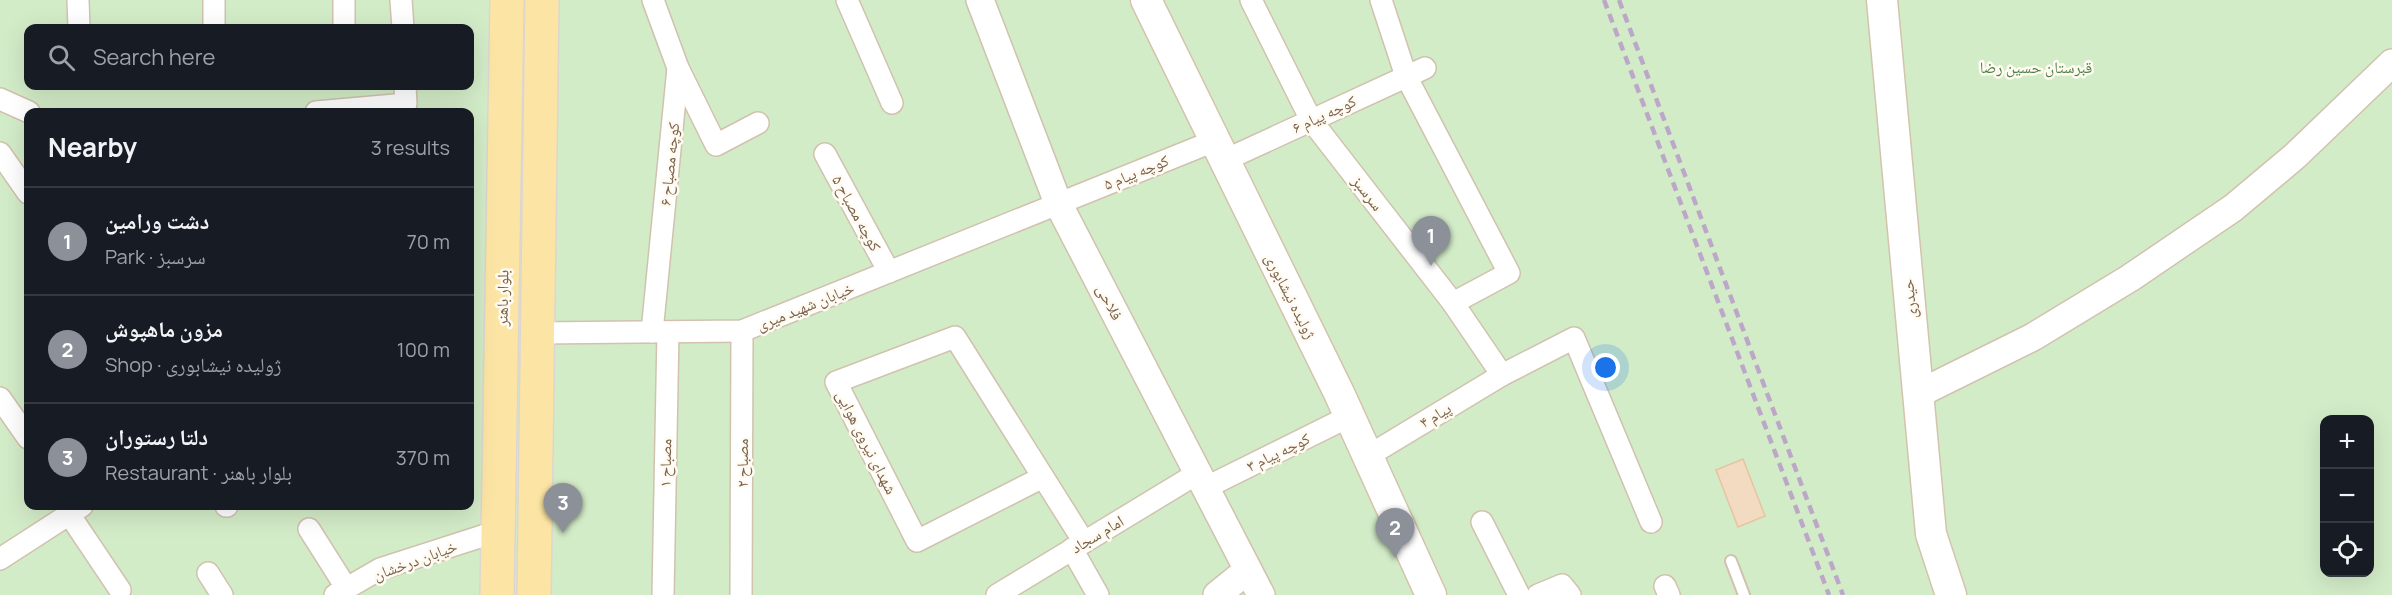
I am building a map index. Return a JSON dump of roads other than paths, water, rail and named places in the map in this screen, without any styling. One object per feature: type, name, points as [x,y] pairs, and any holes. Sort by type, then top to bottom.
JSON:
[{"type":"main road","name":"بلوار باهنر","points":[[497,595],[507,0]]},
{"type":"main road","points":[[534,595],[542,0]]},
{"type":"main road","name":"ژولیده نیشابوری","points":[[1146,0],[1350,416],[1431,595]]},
{"type":"main road","name":"حیدری","points":[[1882,0],[1931,534],[1950,595]]},
{"type":"street","points":[[78,0],[79,24]]},
{"type":"street","points":[[214,0],[214,24]]},
{"type":"street","points":[[344,0],[344,24]]},
{"type":"street","points":[[401,0],[403,24]]},
{"type":"street","name":"کوچه مصباح ۶","points":[[653,0],[678,68],[660,332]]},
{"type":"street","points":[[847,0],[892,103]]},
{"type":"street","name":"فلاحی","points":[[980,0],[1058,203],[1261,595]]},
{"type":"street","name":"سرسبز","points":[[1251,0],[1311,120],[1453,303],[1502,375]]},
{"type":"street","points":[[1381,0],[1509,273],[1453,303]]},
{"type":"street","points":[[1918,394],[2033,337],[2130,278],[2233,208],[2295,156],[2392,63]]},
{"type":"street","points":[[678,68],[716,145],[758,123]]},
{"type":"street","name":"کوچه پیام ۶","points":[[1219,151],[1311,120],[1416,72]]},
{"type":"street","points":[[364,108],[406,95]]},
{"type":"street","points":[[0,99],[24,110]]},
{"type":"street","name":"کوچه پیام ۵","points":[[1058,203],[1219,151]]},
{"type":"street","points":[[0,153],[24,188]]},
{"type":"street","name":"کوچه مصباح ۵","points":[[825,154],[889,272]]},
{"type":"street","name":"خیابان شهید میری","points":[[538,333],[742,331],[1058,203]]},
{"type":"street","name":"مصباح ۲","points":[[741,595],[742,331]]},
{"type":"street","name":"مصباح ۱","points":[[660,332],[663,595]]},
{"type":"street","name":"شهدای نیروی هوایی","points":[[1043,477],[917,541],[836,382],[955,337],[1043,477],[1078,545],[1098,595]]},
{"type":"street","name":"پیام ۴","points":[[1368,456],[1502,375],[1574,338],[1650,522]]},
{"type":"street","points":[[0,398],[24,432]]},
{"type":"street","name":"کوچه پیام ۳","points":[[1202,480],[1350,416]]},
{"type":"street","name":"امام سجاد","points":[[997,595],[1078,545],[1202,480]]},
{"type":"street","points":[[0,559],[74,510]]},
{"type":"street","points":[[78,510],[120,590]]},
{"type":"street","points":[[1482,522],[1519,595]]},
{"type":"street","points":[[309,529],[341,592]]},
{"type":"street","name":"خیابان درخشان","points":[[341,592],[380,569],[498,531]]},
{"type":"street","points":[[1217,595],[1248,570]]},
{"type":"street","points":[[208,573],[222,595]]},
{"type":"street","points":[[1538,595],[1562,585],[1570,595]]},
{"type":"lane","points":[[1731,561],[1744,595]]},
{"type":"railway","points":[[1604,0],[1829,595]]},
{"type":"railway","points":[[1619,0],[1843,595]]},
{"type":"place","name":"دشت ورامین","points":[[1431,266]]},
{"type":"place","name":"دلتا رستوران","points":[[563,533]]},
{"type":"place","name":"مزون ماهپوش","points":[[1395,558]]},
{"type":"park label","name":"قبرستان حسین رضا","points":[[2036,67]]}]
